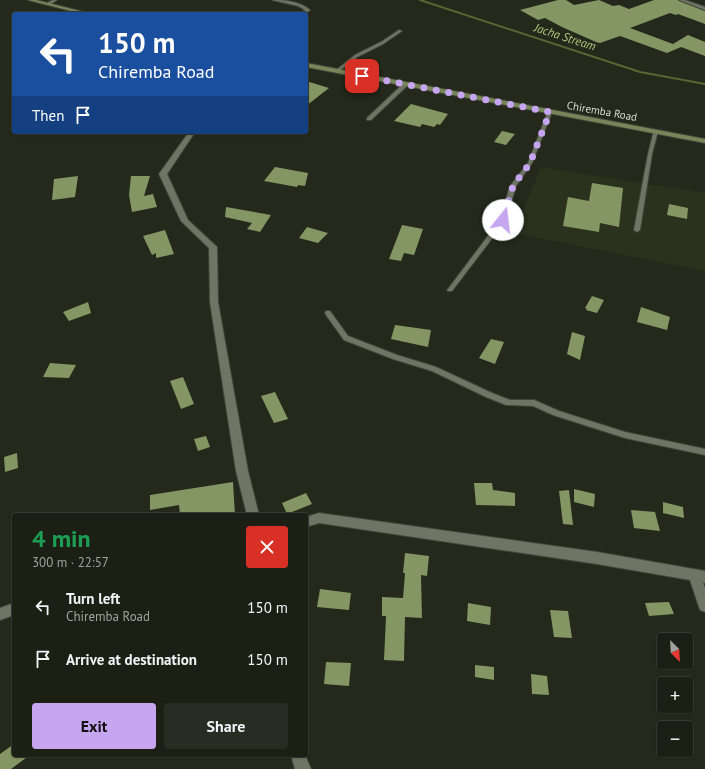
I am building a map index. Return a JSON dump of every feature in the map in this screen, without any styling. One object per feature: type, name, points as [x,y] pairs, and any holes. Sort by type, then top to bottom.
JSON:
[{"type":"main road","points":[[30,0],[81,12]]},
{"type":"main road","name":"Chiremba Road","points":[[308,65],[705,141]]},
{"type":"street","points":[[274,0],[300,5],[308,10],[305,12]]},
{"type":"street","points":[[681,0],[705,9]]},
{"type":"street","points":[[308,68],[316,67]]},
{"type":"street","points":[[369,119],[406,84]]},
{"type":"street","points":[[191,134],[163,174],[185,221],[213,247],[214,302],[242,471],[253,513]]},
{"type":"street","points":[[308,521],[319,518],[597,558],[699,576],[705,606]]},
{"type":"street","points":[[0,614],[12,610]]},
{"type":"street","points":[[299,757],[303,769]]},
{"type":"lane","points":[[48,4],[55,0]]},
{"type":"lane","points":[[337,71],[356,56],[382,43],[400,31]]},
{"type":"lane","points":[[450,290],[503,220],[513,186],[530,163],[550,112]]},
{"type":"lane","points":[[637,230],[650,154],[656,131]]},
{"type":"lane","points":[[328,313],[346,338],[395,357],[434,369],[509,403],[534,403],[556,413],[625,435],[705,452]]},
{"type":"shaded area","points":[[541,167],[705,193],[705,271],[514,233]]},
{"type":"building","points":[[558,0],[566,0],[574,5],[599,0],[613,6],[619,5],[629,9],[654,0],[678,0],[705,11],[705,24],[678,14],[676,15],[670,13],[630,28],[681,47],[667,53],[620,36],[600,43],[596,42],[545,18],[538,20],[520,10]]},
{"type":"building","points":[[688,35],[705,42],[705,56],[673,44]]},
{"type":"building","points":[[308,82],[329,88],[308,104]]},
{"type":"building","points":[[411,104],[448,114],[440,125],[437,124],[434,127],[422,124],[420,127],[394,121]]},
{"type":"building","points":[[502,131],[515,134],[506,145],[494,142]]},
{"type":"building","points":[[275,167],[308,173],[305,186],[298,185],[297,187],[264,181]]},
{"type":"building","points":[[78,176],[75,197],[52,200],[54,179]]},
{"type":"building","points":[[131,176],[150,176],[144,196],[153,194],[157,207],[132,212],[129,195]]},
{"type":"building","points":[[592,183],[623,188],[619,227],[600,223],[599,232],[563,226],[568,197],[589,201]]},
{"type":"building","points":[[669,204],[688,208],[687,219],[667,215]]},
{"type":"building","points":[[226,207],[271,215],[260,232],[247,229],[252,223],[225,217]]},
{"type":"building","points":[[402,225],[423,229],[414,255],[404,253],[401,261],[389,259]]},
{"type":"building","points":[[307,227],[328,233],[318,243],[299,238]]},
{"type":"building","points":[[165,230],[174,254],[156,258],[156,253],[152,255],[143,236]]},
{"type":"building","points":[[592,296],[604,300],[597,313],[586,310],[587,309],[585,308]]},
{"type":"building","points":[[88,302],[91,313],[69,321],[63,312]]},
{"type":"building","points":[[641,307],[670,317],[667,330],[637,322]]},
{"type":"building","points":[[395,325],[431,330],[428,347],[391,339]]},
{"type":"building","points":[[572,332],[585,336],[580,360],[567,354]]},
{"type":"building","points":[[491,339],[504,342],[495,364],[479,358]]},
{"type":"building","points":[[50,363],[76,365],[69,378],[43,377]]},
{"type":"building","points":[[183,377],[194,404],[181,409],[170,381]]},
{"type":"building","points":[[275,392],[288,419],[274,423],[261,396]]},
{"type":"building","points":[[206,436],[210,447],[198,451],[194,439]]},
{"type":"building","points":[[17,453],[18,468],[5,472],[4,457]]},
{"type":"building","points":[[233,482],[235,513],[180,513],[179,505],[150,510],[150,495]]},
{"type":"building","points":[[474,483],[492,483],[493,490],[515,493],[515,506],[476,505]]},
{"type":"building","points":[[574,489],[595,494],[594,507],[574,502]]},
{"type":"building","points":[[569,490],[573,525],[563,524],[559,491]]},
{"type":"building","points":[[306,493],[312,504],[287,513],[282,503]]},
{"type":"building","points":[[663,502],[683,507],[684,518],[663,513]]},
{"type":"building","points":[[631,510],[655,512],[660,531],[634,528]]},
{"type":"building","points":[[405,553],[429,556],[427,576],[421,575],[422,618],[405,617],[404,661],[384,660],[386,616],[382,616],[382,597],[403,598]]},
{"type":"building","points":[[320,589],[351,593],[349,610],[317,607]]},
{"type":"building","points":[[669,602],[674,614],[649,616],[645,603]]},
{"type":"building","points":[[468,603],[491,607],[490,625],[467,621]]},
{"type":"building","points":[[550,610],[568,611],[572,638],[554,637]]},
{"type":"building","points":[[326,662],[351,663],[349,686],[324,684]]},
{"type":"building","points":[[475,665],[494,667],[494,680],[475,677]]},
{"type":"building","points":[[531,674],[547,676],[549,695],[532,694]]},
{"type":"building","points":[[12,745],[12,757],[27,757],[11,769],[0,769],[0,754]]},
{"type":"waterway","name":"Jacha Stream","points":[[420,0],[640,72],[705,84]]},
{"type":"route","points":[[362,76],[550,112],[530,163],[513,186],[503,220]]}]
